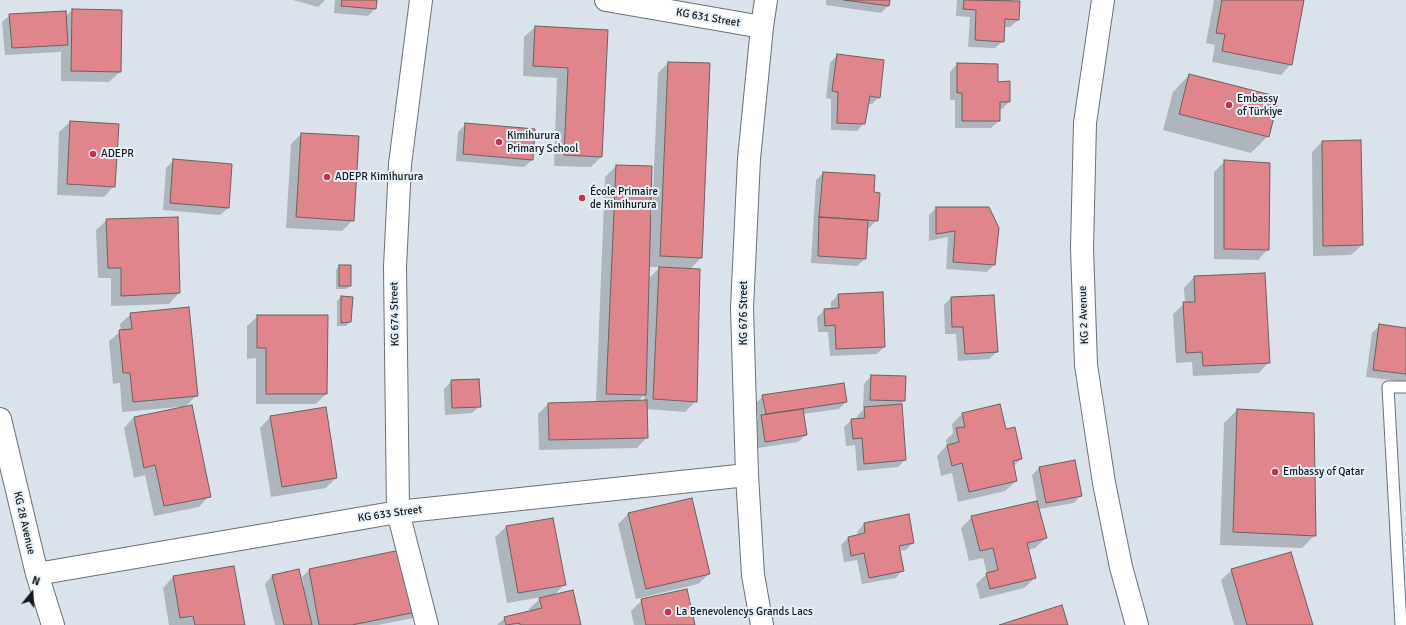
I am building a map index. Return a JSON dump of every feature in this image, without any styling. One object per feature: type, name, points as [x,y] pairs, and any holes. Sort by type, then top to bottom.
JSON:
[{"type":"street","name":"KG 674 Street","points":[[422,0],[400,164],[394,267],[398,512],[427,625]]},
{"type":"street","name":"KG 631 Street","points":[[606,0],[762,27]]},
{"type":"street","name":"KG 676 Street","points":[[762,625],[753,575],[747,475],[742,308],[749,159],[766,0]]},
{"type":"street","name":"KG 2 Avenue","points":[[1102,0],[1085,123],[1082,248],[1086,365],[1104,483],[1121,567],[1137,625]]},
{"type":"street","name":"KG 28 Avenue","points":[[0,419],[36,574],[53,625]]},
{"type":"street","name":"KG 633 Street","points":[[36,574],[398,512],[747,475]]},
{"type":"lane","points":[[1401,625],[1388,387],[1406,387]]},
{"type":"building","points":[[342,0],[377,0],[376,9],[341,6]]},
{"type":"building","points":[[844,0],[890,0],[889,6]]},
{"type":"building","points":[[964,0],[1020,1],[1019,20],[1005,19],[1004,42],[975,40],[976,10],[963,9]]},
{"type":"building","points":[[1222,0],[1304,0],[1292,65],[1222,51],[1225,34],[1216,33]]},
{"type":"building","points":[[72,9],[122,10],[121,72],[71,71]]},
{"type":"building","points":[[66,11],[68,45],[12,48],[9,14]]},
{"type":"building","points":[[535,26],[608,30],[602,157],[564,155],[568,68],[533,66]]},
{"type":"building","points":[[837,54],[884,60],[880,98],[870,96],[865,124],[837,123],[838,92],[832,91]]},
{"type":"building","points":[[668,62],[710,63],[702,258],[660,256]]},
{"type":"building","points":[[957,63],[998,64],[998,82],[1010,81],[1010,102],[1000,102],[1000,121],[962,121],[962,93],[957,93]]},
{"type":"building","name":"Embassy of Türkiye","points":[[1189,74],[1279,97],[1269,137],[1179,114]]},
{"type":"building","name":"ADEPR","points":[[70,121],[119,124],[115,187],[67,184]]},
{"type":"building","name":"Kimihurura Primary School","points":[[465,123],[535,129],[533,160],[463,154]]},
{"type":"building","name":"ADEPR Kimihurura","points":[[301,133],[359,136],[354,221],[296,217]]},
{"type":"building","points":[[1361,140],[1363,245],[1323,246],[1322,141]]},
{"type":"building","points":[[173,159],[232,164],[229,208],[170,203]]},
{"type":"building","points":[[1224,160],[1270,163],[1269,250],[1224,249]]},
{"type":"building","points":[[616,165],[652,166],[646,395],[606,394]]},
{"type":"building","points":[[823,172],[875,175],[874,192],[880,193],[878,221],[819,217]]},
{"type":"building","points":[[936,207],[989,207],[999,228],[995,265],[953,262],[955,231],[936,234]]},
{"type":"building","points":[[178,217],[180,293],[121,296],[121,268],[108,268],[106,219]]},
{"type":"building","points":[[819,217],[868,220],[866,259],[818,256]]},
{"type":"building","points":[[339,265],[351,265],[351,286],[339,286]]},
{"type":"building","points":[[659,267],[700,269],[697,402],[653,399]]},
{"type":"building","points":[[1265,273],[1270,363],[1203,366],[1202,352],[1186,353],[1183,302],[1195,302],[1194,276]]},
{"type":"building","points":[[883,292],[885,347],[836,349],[835,325],[825,326],[824,309],[839,308],[838,294]]},
{"type":"building","points":[[994,295],[998,352],[965,354],[963,327],[952,327],[951,297]]},
{"type":"building","points":[[341,296],[353,297],[351,322],[341,323]]},
{"type":"building","points":[[189,307],[198,396],[133,402],[130,373],[123,373],[119,330],[132,329],[130,313]]},
{"type":"building","points":[[257,315],[328,315],[327,394],[266,394],[266,348],[257,348]]},
{"type":"building","points":[[1379,324],[1406,328],[1406,374],[1373,370]]},
{"type":"building","points":[[871,375],[906,376],[905,401],[870,400]]},
{"type":"building","points":[[479,379],[481,407],[452,408],[451,380]]},
{"type":"building","points":[[844,383],[847,402],[766,414],[762,395]]},
{"type":"building","points":[[647,400],[648,438],[549,440],[548,403]]},
{"type":"building","points":[[902,404],[906,460],[864,464],[862,438],[853,439],[851,419],[865,418],[864,407]]},
{"type":"building","points":[[1000,404],[1006,429],[1015,427],[1022,459],[1013,461],[1017,481],[969,492],[962,463],[952,466],[947,445],[959,442],[956,428],[965,427],[962,413]]},
{"type":"building","points":[[192,405],[211,497],[164,506],[155,465],[144,468],[134,417]]},
{"type":"building","points":[[326,407],[337,478],[282,487],[270,416]]},
{"type":"building","points":[[803,409],[807,435],[765,442],[761,415]]},
{"type":"building","name":"Embassy of Qatar","points":[[1237,409],[1314,413],[1316,536],[1233,532]]},
{"type":"building","points":[[1075,460],[1082,496],[1046,503],[1039,467]]},
{"type":"building","points":[[692,498],[710,574],[646,589],[628,513]]},
{"type":"building","points":[[1037,501],[1047,538],[1027,543],[1036,578],[990,589],[986,573],[998,570],[993,548],[980,551],[971,516]]},
{"type":"building","points":[[909,514],[914,543],[899,546],[904,571],[869,578],[864,553],[851,556],[848,537],[865,533],[864,523]]},
{"type":"building","points":[[553,518],[566,585],[518,593],[506,526]]},
{"type":"building","points":[[405,549],[421,611],[352,625],[319,625],[309,569]]},
{"type":"building","points":[[1291,552],[1313,625],[1247,625],[1231,569]]},
{"type":"building","points":[[234,566],[245,625],[195,625],[193,616],[180,618],[173,576]]},
{"type":"building","points":[[299,569],[312,625],[284,625],[272,575]]},
{"type":"building","name":"La Benevolencys Grands Lacs","points":[[687,589],[695,625],[646,625],[641,599]]},
{"type":"building","points":[[573,590],[581,625],[520,625],[520,623],[506,625],[504,617],[542,608],[539,598]]},
{"type":"building","points":[[1062,605],[1068,625],[999,625]]},
{"type":"place","name":"Embassy of Türkiye","points":[[1229,105]]},
{"type":"place","name":"Kimihurura Primary School","points":[[499,142]]},
{"type":"place","name":"ADEPR","points":[[93,154]]},
{"type":"place","name":"ADEPR Kimihurura","points":[[327,177]]},
{"type":"place","name":"École Primaire de Kimihurura","points":[[582,198]]},
{"type":"place","name":"Embassy of Qatar","points":[[1275,472]]},
{"type":"place","name":"La Benevolencys Grands Lacs","points":[[668,612]]}]
